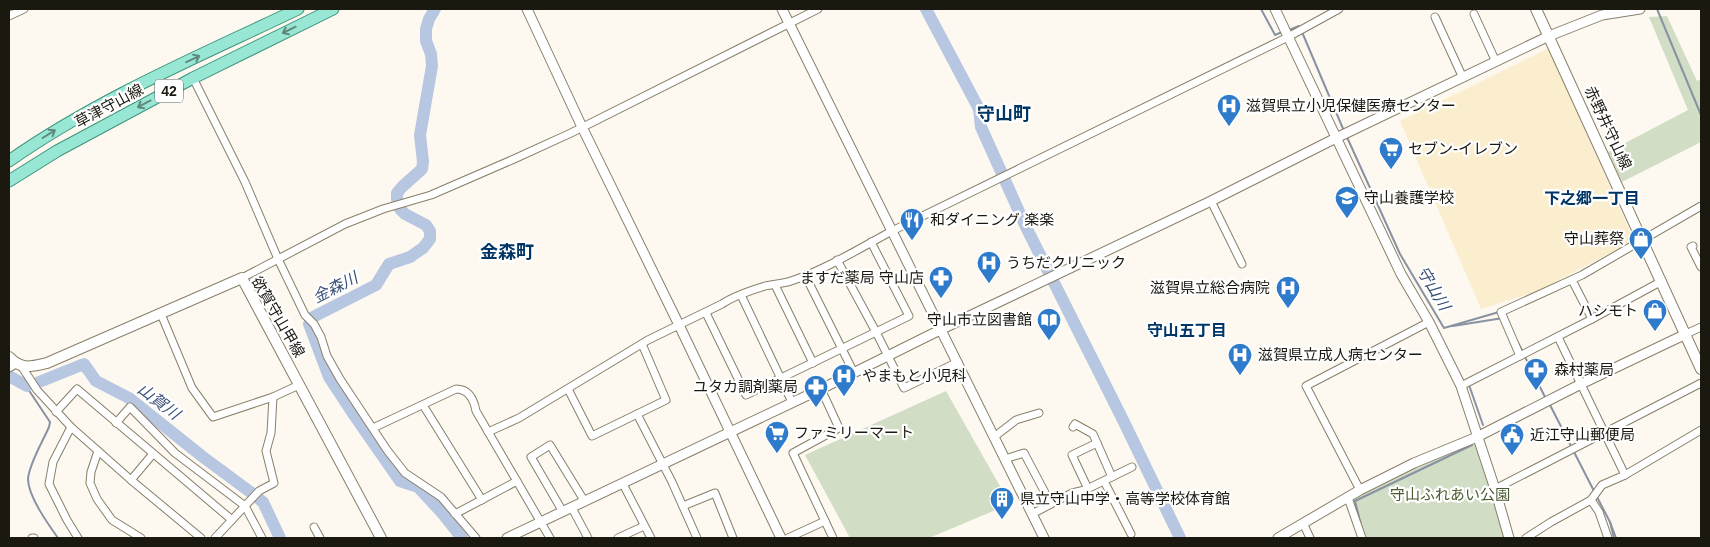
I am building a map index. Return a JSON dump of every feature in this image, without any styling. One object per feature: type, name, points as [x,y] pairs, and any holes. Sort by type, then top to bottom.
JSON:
[{"type":"main road","name":"草津守山線","points":[[9,160],[92,109],[298,9]]},
{"type":"main road","name":"草津守山線","points":[[9,181],[57,151],[193,78],[333,9]]},
{"type":"main road","name":"赤野井守山線","points":[[1536,9],[1701,369]]},
{"type":"main road","name":"欲賀守山甲線","points":[[14,364],[47,363],[242,278],[381,538]]},
{"type":"street","points":[[9,16],[24,9]]},
{"type":"street","points":[[527,9],[781,538]]},
{"type":"street","points":[[782,9],[1044,538]]},
{"type":"street","points":[[242,278],[345,224],[383,209],[431,195],[475,177],[582,127],[818,9]]},
{"type":"street","points":[[1275,9],[1400,274],[1429,322],[1461,386],[1509,538]]},
{"type":"street","points":[[488,432],[520,418],[642,344],[706,313],[728,300],[766,286],[792,280],[837,260],[892,231],[1288,37],[1339,9]]},
{"type":"street","points":[[507,538],[821,389],[1549,36],[1602,15],[1640,9]]},
{"type":"street","points":[[1474,14],[1496,62]]},
{"type":"street","points":[[1435,17],[1464,78]]},
{"type":"street","points":[[193,78],[245,182],[305,316],[314,324],[321,337],[327,356],[387,450],[405,473],[441,497],[476,538]]},
{"type":"street","points":[[1211,201],[1242,264]]},
{"type":"street","points":[[1520,356],[1501,312],[1572,280],[1701,206]]},
{"type":"street","points":[[706,313],[746,395],[909,316],[871,242]]},
{"type":"street","points":[[1693,246],[1701,267]]},
{"type":"street","points":[[837,260],[904,388],[958,362]]},
{"type":"street","points":[[805,275],[854,373]]},
{"type":"street","points":[[1572,280],[1592,319]]},
{"type":"street","points":[[1461,386],[1662,281]]},
{"type":"street","points":[[775,285],[813,363]]},
{"type":"street","points":[[741,295],[792,402]]},
{"type":"street","points":[[161,314],[192,388],[213,418],[272,397],[299,385]]},
{"type":"street","points":[[1360,490],[1306,386],[1429,322]]},
{"type":"street","points":[[1278,538],[1304,525],[1360,490],[1414,463],[1477,437],[1581,384],[1701,327]]},
{"type":"street","points":[[1558,337],[1624,475]]},
{"type":"street","points":[[568,389],[592,436],[666,400],[642,344]]},
{"type":"street","points":[[14,364],[71,427],[201,538]]},
{"type":"street","points":[[1495,490],[1701,383]]},
{"type":"street","points":[[56,412],[76,389],[152,455],[232,520]]},
{"type":"street","points":[[373,428],[456,389],[460,389],[471,397],[476,411],[550,538]]},
{"type":"street","points":[[821,389],[839,428],[793,452],[833,538]]},
{"type":"street","points":[[215,538],[259,491],[274,483],[266,451],[271,433],[272,397]]},
{"type":"street","points":[[423,405],[482,500]]},
{"type":"street","points":[[116,423],[130,407],[175,453],[245,506],[262,538]]},
{"type":"street","points":[[994,437],[1016,420],[1039,413]]},
{"type":"street","points":[[637,414],[697,538]]},
{"type":"street","points":[[1073,427],[1075,424],[1093,434],[1112,477]]},
{"type":"street","points":[[71,427],[53,462],[49,484],[78,538]]},
{"type":"street","points":[[1526,538],[1591,500],[1602,485],[1624,475],[1701,430]]},
{"type":"street","points":[[1088,489],[1072,455],[1097,443]]},
{"type":"street","points":[[563,512],[531,457],[550,445],[585,502]]},
{"type":"street","points":[[98,451],[91,472],[90,483],[97,499],[112,520],[141,538]]},
{"type":"street","points":[[1005,460],[1024,453],[1051,504]]},
{"type":"street","points":[[131,480],[152,455]]},
{"type":"street","points":[[1032,514],[1072,493],[1088,489],[1132,467]]},
{"type":"street","points":[[455,514],[517,481]]},
{"type":"street","points":[[1104,481],[1131,534]]},
{"type":"street","points":[[623,484],[651,538]]},
{"type":"street","points":[[683,506],[715,493],[734,538]]},
{"type":"street","points":[[1348,498],[1362,538]]},
{"type":"street","points":[[1591,500],[1600,512],[1608,538]]},
{"type":"street","points":[[572,508],[588,538]]},
{"type":"street","points":[[788,538],[825,521]]},
{"type":"street","points":[[1304,525],[1310,538]]},
{"type":"street","points":[[618,538],[644,526]]},
{"type":"street","points":[[314,527],[320,538]]},
{"type":"shaded area","points":[[1549,48],[1634,241],[1535,292],[1481,309],[1400,121]]},
{"type":"green space","points":[[1667,16],[1697,81],[1701,79],[1701,142],[1622,182],[1608,152],[1688,110],[1649,17]]},
{"type":"green space","points":[[946,391],[1010,504],[929,538],[850,538],[805,455]]},
{"type":"green space","name":"守山ふれあい公園","points":[[1477,437],[1509,538],[1360,538],[1348,498]]},
{"type":"waterway","name":"金森川","points":[[435,9],[426,29],[426,41],[431,54],[432,66],[420,135],[422,169],[397,193],[400,209],[405,214],[426,225],[430,231],[430,239],[423,248],[410,257],[389,264],[376,285],[313,317],[309,324],[329,377],[400,481],[418,487],[462,538]]},
{"type":"waterway","points":[[926,9],[979,109],[981,127],[1026,227],[1180,538]]},
{"type":"waterway","name":"守山川","points":[[1261,9],[1275,35],[1282,32]]},
{"type":"waterway","points":[[1657,9],[1701,115]]},
{"type":"waterway","name":"守山川","points":[[1289,30],[1300,27]]},
{"type":"waterway","name":"守山川","points":[[1302,32],[1344,131]]},
{"type":"waterway","name":"守山川","points":[[1346,135],[1400,254],[1444,328],[1499,312]]},
{"type":"waterway","name":"守山川","points":[[1453,326],[1503,318]]},
{"type":"waterway","name":"守山川","points":[[1517,341],[1523,352]]},
{"type":"waterway","name":"守山川","points":[[1525,357],[1546,399]]},
{"type":"waterway","name":"山賀川","points":[[39,382],[84,364],[96,381],[129,398],[253,494]]},
{"type":"waterway","name":"山賀川","points":[[9,376],[27,386]]},
{"type":"waterway","name":"守山川","points":[[1469,385],[1483,425]]},
{"type":"waterway","points":[[26,386],[50,422],[29,473],[29,486],[39,510],[58,538]]},
{"type":"waterway","name":"守山川","points":[[1549,403],[1595,493]]},
{"type":"waterway","name":"守山川","points":[[1362,529],[1355,501],[1472,445]]},
{"type":"waterway","name":"守山川","points":[[1597,497],[1610,522],[1614,538]]},
{"type":"waterway","name":"山賀川","points":[[259,499],[263,502],[280,538]]},
{"type":"waterway","name":"守山川","points":[[1610,522],[1616,538]]},
{"type":"place","name":"滋賀県立小児保健医療センター","points":[[1229,127]]},
{"type":"place","name":"セブン-イレブン","points":[[1391,170]]},
{"type":"place","name":"守山養護学校","points":[[1347,219]]},
{"type":"place","name":"和ダイニング 楽楽","points":[[912,241]]},
{"type":"place","name":"守山葬祭","points":[[1641,260]]},
{"type":"place","name":"うちだクリニック","points":[[989,284]]},
{"type":"place","name":"ますだ薬局 守山店","points":[[941,299]]},
{"type":"place","name":"滋賀県立総合病院","points":[[1288,309]]},
{"type":"place","name":"ハシモト","points":[[1655,332]]},
{"type":"place","name":"守山市立図書館","points":[[1049,341]]},
{"type":"place","name":"滋賀県立成人病センター","points":[[1240,376]]},
{"type":"place","name":"森村薬局","points":[[1536,391]]},
{"type":"place","name":"やまもと小児科","points":[[844,397]]},
{"type":"place","name":"ユタカ調剤薬局","points":[[816,408]]},
{"type":"place","name":"ファミリーマート","points":[[777,454]]},
{"type":"place","name":"近江守山郵便局","points":[[1512,456]]},
{"type":"place","name":"県立守山中学・高等学校体育館","points":[[1002,520]]},
{"type":"district","name":"守山町","points":[[1004,114]]},
{"type":"district","name":"下之郷一丁目","points":[[1592,198]]},
{"type":"district","name":"金森町","points":[[507,252]]},
{"type":"district","name":"守山五丁目","points":[[1187,330]]}]
